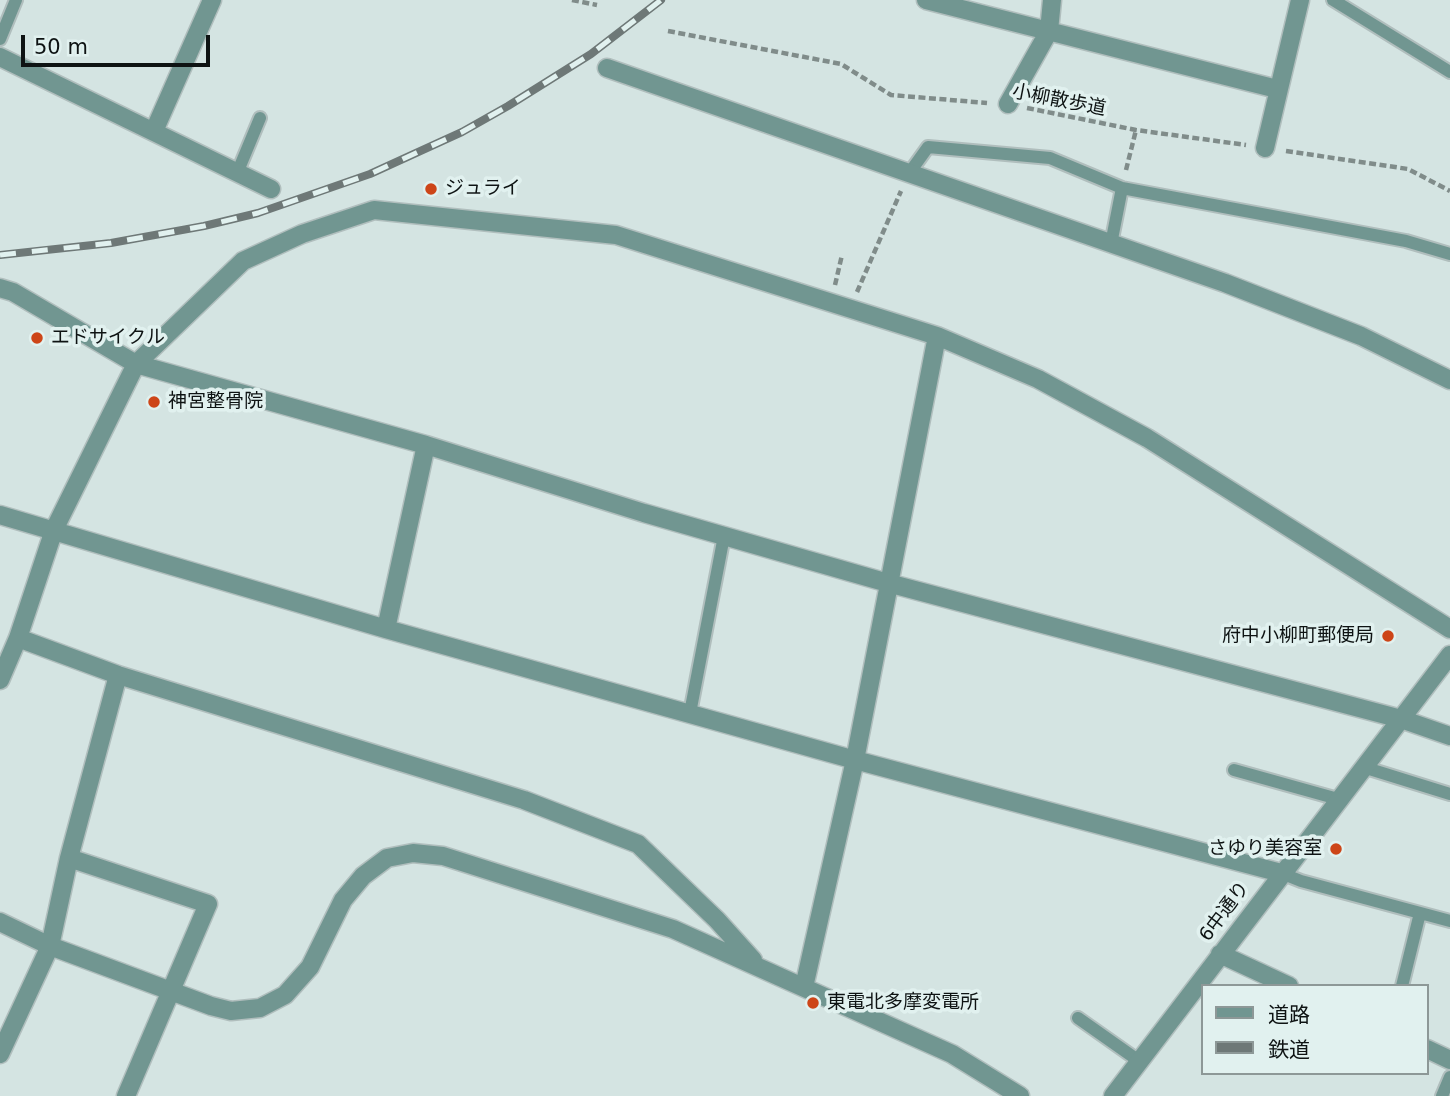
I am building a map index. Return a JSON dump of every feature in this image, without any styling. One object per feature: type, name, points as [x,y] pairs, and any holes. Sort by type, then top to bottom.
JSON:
[{"type":"street","points":[[154,131],[212,0]]},
{"type":"street","points":[[926,0],[1277,89]]},
{"type":"street","points":[[1008,104],[1049,31],[1052,0]]},
{"type":"street","points":[[1265,148],[1300,0]]},
{"type":"street","points":[[0,57],[271,189]]},
{"type":"street","points":[[607,68],[1225,283],[1361,336],[1450,380]]},
{"type":"street","points":[[0,680],[18,638],[54,530],[136,364],[243,261],[302,234],[373,210],[557,226],[616,235],[937,336],[1038,379],[1147,438],[1450,629]]},
{"type":"street","points":[[0,288],[13,292],[136,364],[426,445],[888,583],[1401,719],[1450,736]]},
{"type":"street","points":[[804,987],[855,760],[937,336]]},
{"type":"street","points":[[386,629],[426,445]]},
{"type":"street","points":[[0,515],[386,629],[855,760],[1281,873]]},
{"type":"street","points":[[18,638],[118,675],[524,800],[638,844],[717,920],[757,965]]},
{"type":"street","name":"6中通り","points":[[1113,1096],[1450,655]]},
{"type":"street","points":[[0,1054],[50,946],[69,858],[118,675]]},
{"type":"street","points":[[0,922],[50,946],[170,992],[231,1011],[260,1008],[285,995],[310,967],[343,900],[363,876],[387,858],[413,853],[443,856],[673,929],[952,1054],[1020,1096]]},
{"type":"street","points":[[69,858],[208,904],[126,1096]]},
{"type":"street","points":[[1220,954],[1285,984]]},
{"type":"street","points":[[1429,1050],[1450,1060]]},
{"type":"lane","points":[[0,39],[16,0]]},
{"type":"lane","points":[[1333,0],[1450,72]]},
{"type":"lane","points":[[238,171],[260,118]]},
{"type":"lane","points":[[910,172],[928,147],[1050,158],[1122,188],[1406,241],[1450,254]]},
{"type":"lane","points":[[1111,244],[1122,188]]},
{"type":"lane","points":[[690,713],[724,536]]},
{"type":"lane","points":[[1363,767],[1450,794]]},
{"type":"lane","points":[[1234,770],[1339,799]]},
{"type":"lane","points":[[1281,873],[1301,881],[1450,921]]},
{"type":"lane","points":[[1402,984],[1420,913]]},
{"type":"lane","points":[[1078,1018],[1139,1061]]},
{"type":"lane","points":[[1442,1096],[1450,1077]]},
{"type":"path","points":[[572,0],[597,5]]},
{"type":"path","name":"小柳散歩道","points":[[668,31],[841,64],[891,95],[1008,104],[1136,130],[1408,169],[1450,191]]},
{"type":"path","points":[[1122,188],[1136,130]]},
{"type":"path","points":[[849,308],[910,172]]},
{"type":"path","points":[[830,303],[842,255]]},
{"type":"railway","points":[[0,255],[111,243],[204,226],[258,213],[370,174],[462,132],[508,106],[591,54],[661,0]]},
{"type":"place","name":"ジュライ","points":[[431,189]]},
{"type":"place","name":"エドサイクル","points":[[37,338]]},
{"type":"place","name":"神宮整骨院","points":[[154,402]]},
{"type":"place","name":"府中小柳町郵便局","points":[[1388,636]]},
{"type":"place","name":"さゆり美容室","points":[[1336,849]]},
{"type":"place","name":"東電北多摩変電所","points":[[813,1003]]}]
